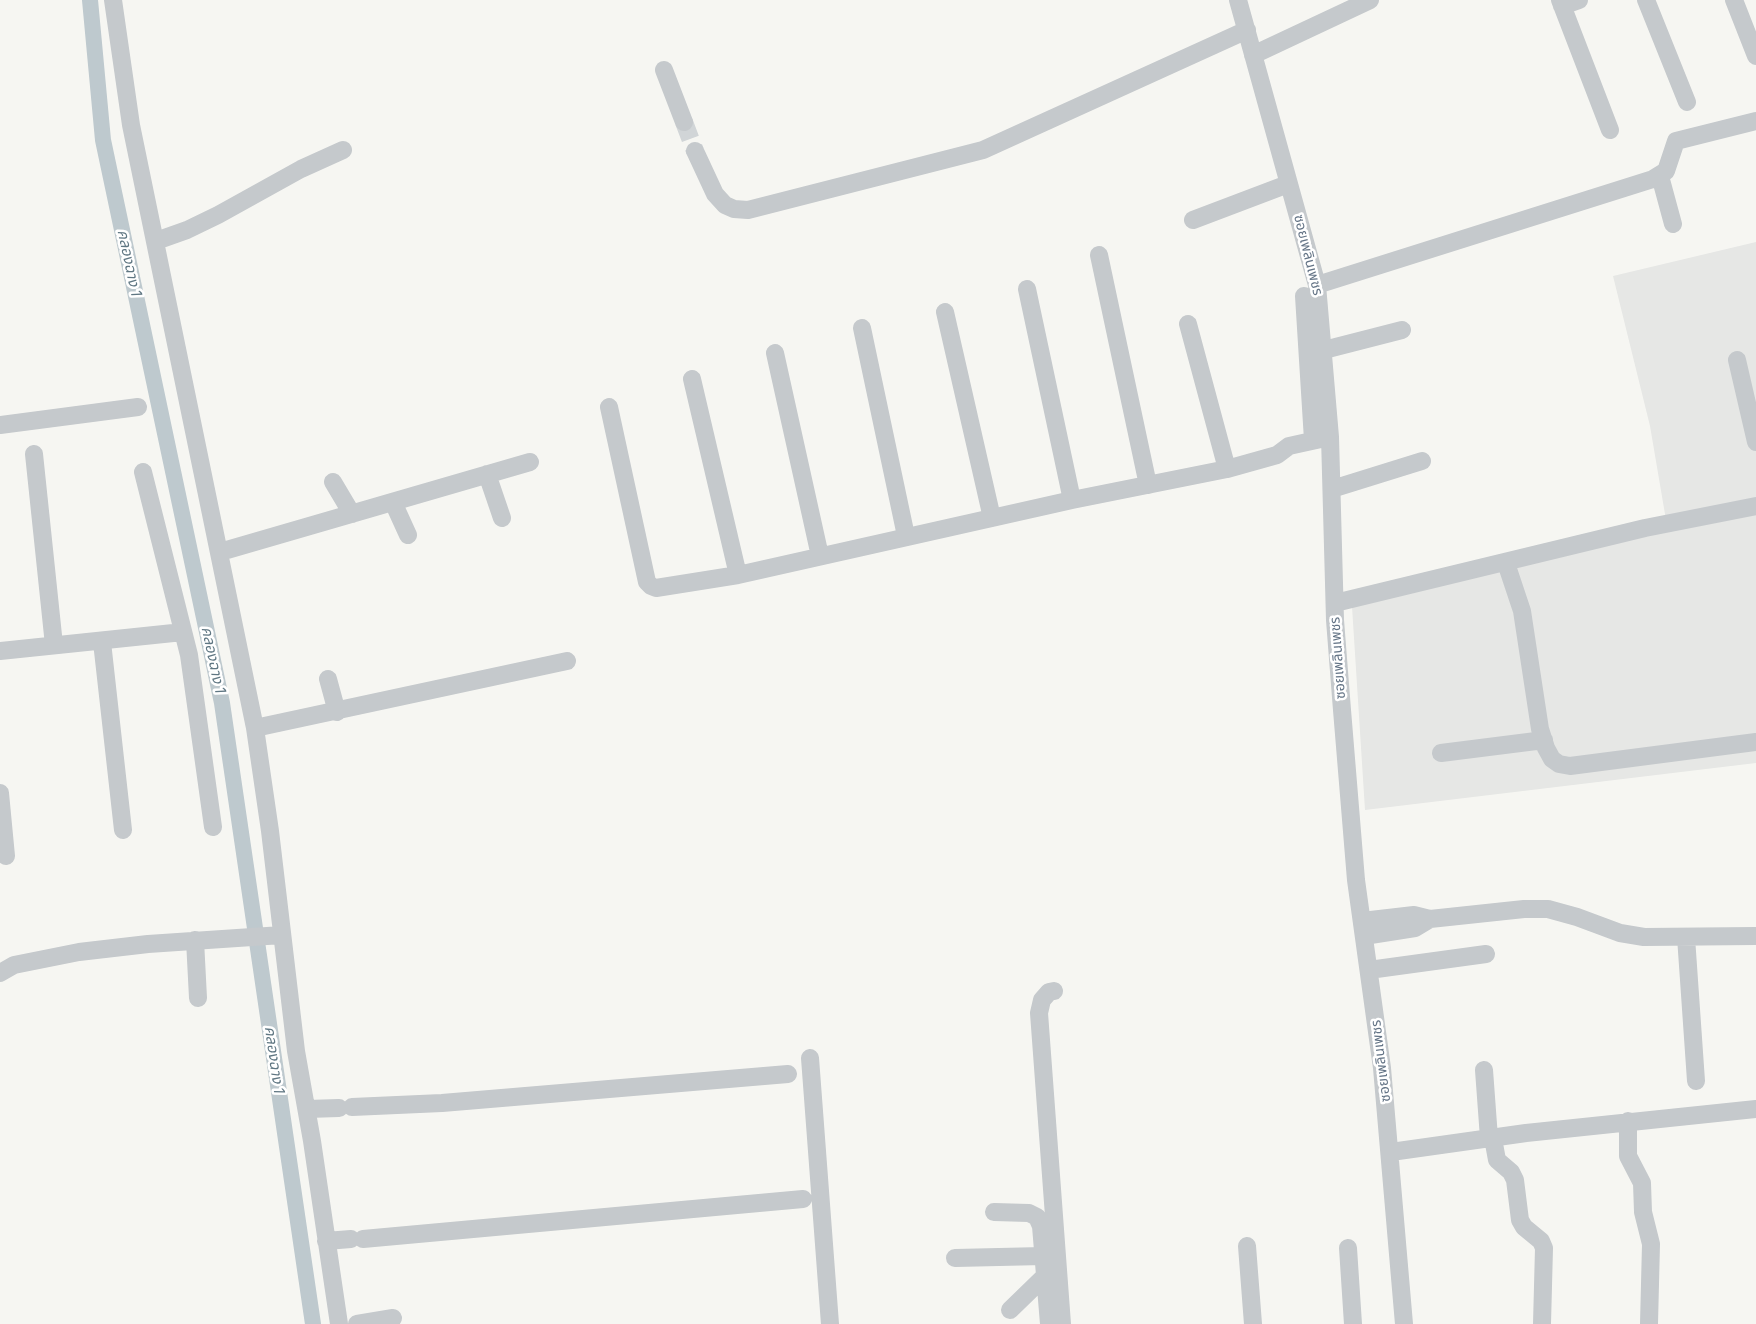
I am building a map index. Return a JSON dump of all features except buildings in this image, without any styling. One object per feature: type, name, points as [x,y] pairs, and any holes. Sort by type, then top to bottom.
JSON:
[{"type":"street","points":[[113,0],[131,125],[255,728],[278,935],[307,1109],[338,1324]]},
{"type":"street","name":"ซอยเพลินเพชร","points":[[1238,0],[1288,184],[1318,285],[1324,350],[1325,442],[1332,489],[1335,603],[1356,880],[1382,1068],[1404,1324]]},
{"type":"street","points":[[1253,55],[1370,0]]},
{"type":"street","points":[[1579,0],[1561,3],[1610,130]]},
{"type":"street","points":[[1646,0],[1687,102]]},
{"type":"street","points":[[1734,0],[1756,56]]},
{"type":"street","points":[[695,151],[715,194],[725,205],[748,210],[983,150],[1247,30]]},
{"type":"street","points":[[664,70],[684,122]]},
{"type":"street","points":[[1318,285],[1660,176],[1666,171],[1676,141],[1756,121]]},
{"type":"street","points":[[156,241],[188,230],[301,169],[343,150]]},
{"type":"street","points":[[1660,176],[1673,224]]},
{"type":"street","points":[[1193,220],[1288,184]]},
{"type":"street","points":[[1099,255],[1148,485]]},
{"type":"street","points":[[1027,288],[1072,500]]},
{"type":"street","points":[[609,407],[626,493],[650,586],[656,588],[738,575],[1072,500],[1227,469],[1277,455],[1290,458],[1325,442],[1304,296]]},
{"type":"street","points":[[945,312],[992,518]]},
{"type":"street","points":[[1188,324],[1227,469]]},
{"type":"street","points":[[862,328],[906,536]]},
{"type":"street","points":[[1324,350],[1402,330]]},
{"type":"street","points":[[776,353],[820,556]]},
{"type":"street","points":[[1737,360],[1756,442]]},
{"type":"street","points":[[692,379],[738,575]]},
{"type":"street","points":[[0,426],[138,407]]},
{"type":"street","points":[[34,454],[54,645]]},
{"type":"street","points":[[1332,489],[1422,461]]},
{"type":"street","points":[[220,552],[530,462]]},
{"type":"street","points":[[143,472],[183,632],[205,754],[213,827]]},
{"type":"street","points":[[487,474],[502,518]]},
{"type":"street","points":[[333,482],[352,514]]},
{"type":"street","points":[[393,502],[408,535]]},
{"type":"street","points":[[1335,603],[1448,574],[1506,563],[1645,528],[1756,506]]},
{"type":"street","points":[[1506,563],[1522,611],[1544,740],[1552,758],[1559,764],[1570,766],[1756,742]]},
{"type":"street","points":[[0,651],[102,642],[183,632]]},
{"type":"street","points":[[102,642],[123,830]]},
{"type":"street","points":[[255,728],[337,712],[567,661]]},
{"type":"street","points":[[328,679],[337,712]]},
{"type":"street","points":[[1441,753],[1544,740]]},
{"type":"street","points":[[0,793],[6,856]]},
{"type":"street","points":[[1363,928],[1414,914],[1430,920],[1524,909],[1548,909],[1631,935],[1686,937],[1756,936]]},
{"type":"street","points":[[0,972],[14,965],[79,952],[195,940],[278,935]]},
{"type":"street","points":[[1686,937],[1696,1081]]},
{"type":"street","points":[[195,940],[198,998]]},
{"type":"street","points":[[1369,970],[1486,954]]},
{"type":"street","points":[[1054,990],[1049,992],[1042,1000],[1039,1013],[1062,1324]]},
{"type":"street","points":[[810,1058],[830,1324]]},
{"type":"street","points":[[1484,1070],[1491,1138],[1497,1160],[1511,1172],[1515,1180],[1520,1220],[1524,1227],[1541,1241],[1544,1248],[1542,1324]]},
{"type":"street","points":[[307,1109],[442,1103],[788,1074]]},
{"type":"street","points":[[1390,1152],[1491,1138],[1756,1109]]},
{"type":"street","points":[[1628,1122],[1628,1156],[1642,1183],[1643,1212],[1651,1244],[1649,1324]]},
{"type":"street","points":[[326,1241],[803,1199]]},
{"type":"street","points":[[994,1212],[1029,1213],[1037,1217],[1041,1226],[1049,1324]]},
{"type":"street","points":[[1248,1246],[1253,1324]]},
{"type":"street","points":[[1348,1248],[1353,1324]]},
{"type":"street","points":[[955,1258],[1043,1256]]},
{"type":"street","points":[[1010,1310],[1045,1276]]},
{"type":"street","points":[[357,1324],[393,1318]]},
{"type":"shaded area","points":[[1756,242],[1756,763],[1365,810],[1351,591],[1666,520],[1650,426],[1613,276]]},
{"type":"waterway","name":"คลองฉาง 1","points":[[90,0],[103,140],[222,703],[313,1324]]},
{"type":"tunnel","points":[[684,122],[695,151]]}]
